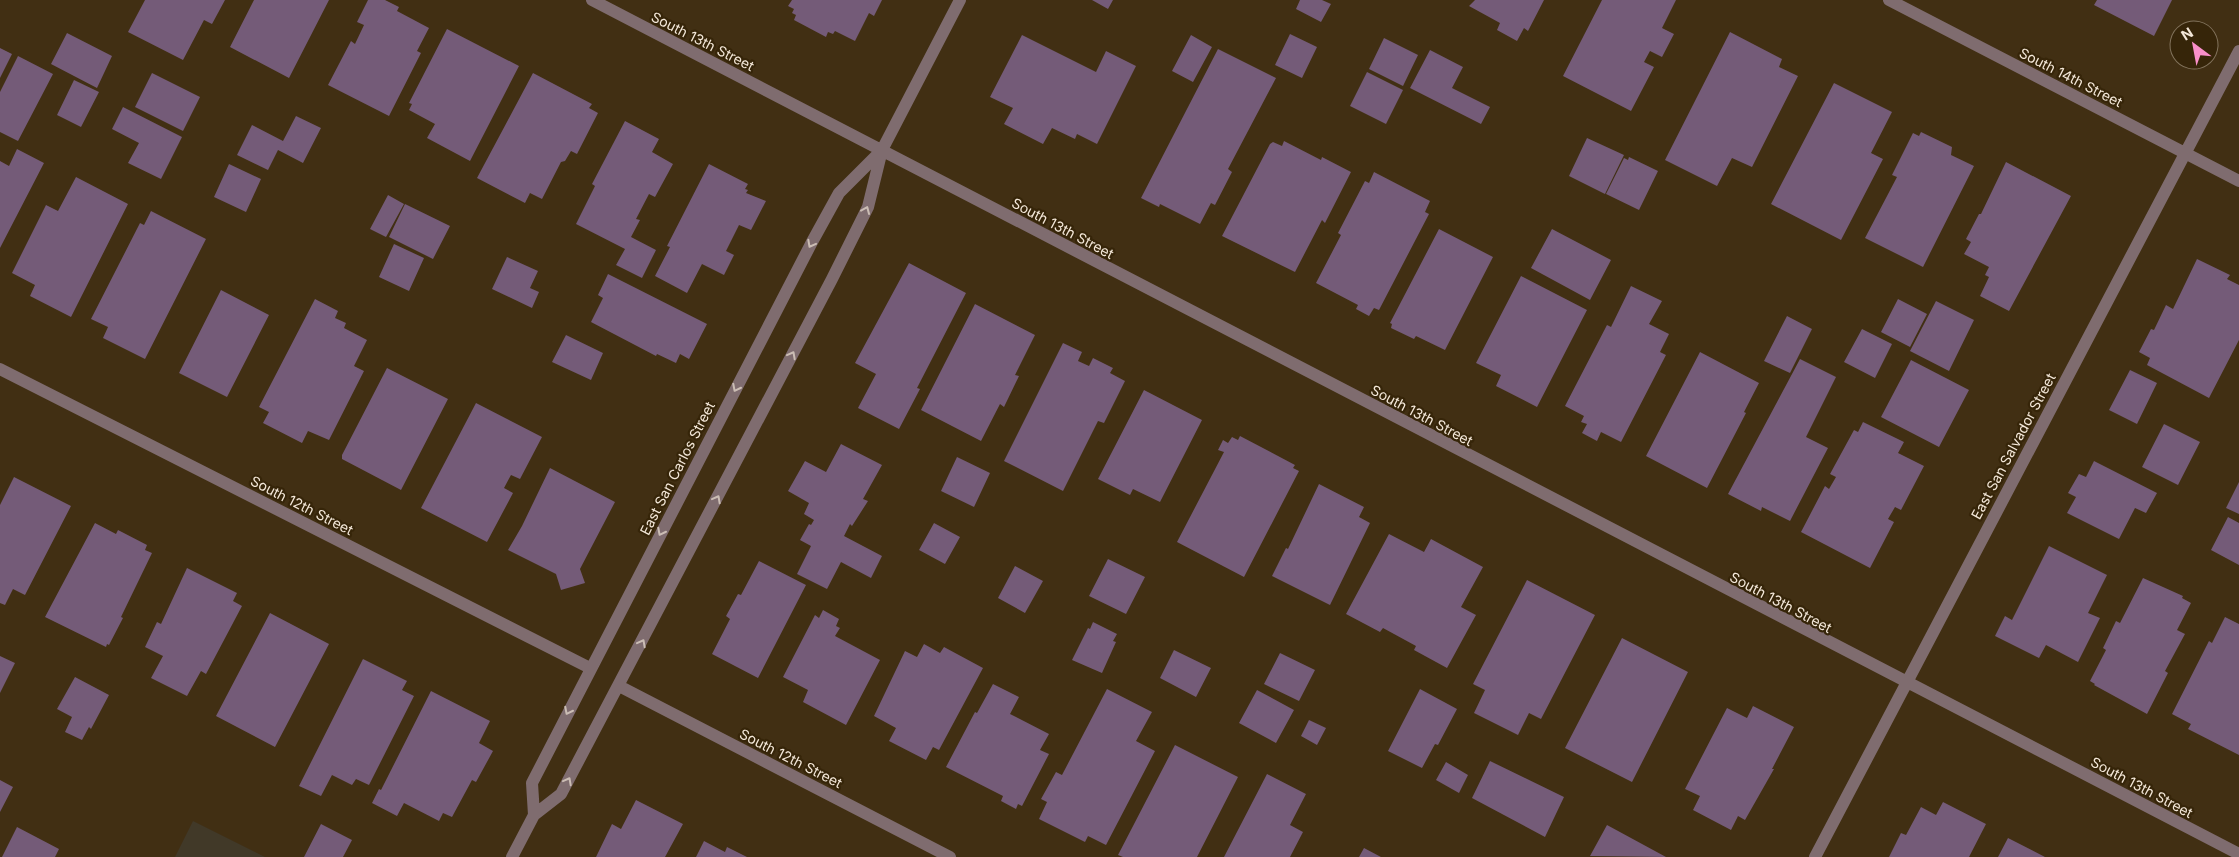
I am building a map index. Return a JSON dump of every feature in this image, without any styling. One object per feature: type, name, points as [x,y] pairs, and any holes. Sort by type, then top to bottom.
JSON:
[{"type":"street","name":"South 13th Street","points":[[592,0],[2239,854]]},
{"type":"street","name":"East San Carlos Street","points":[[512,857],[534,815],[561,794],[619,686],[868,208],[882,150],[960,0]]},
{"type":"street","name":"South 14th Street","points":[[1890,0],[2239,181]]},
{"type":"street","name":"East San Salvador Street","points":[[1815,857],[2239,51]]},
{"type":"street","name":"East San Carlos Street","points":[[534,815],[532,783],[590,668],[839,193],[882,150]]},
{"type":"street","name":"South 12th Street","points":[[0,369],[590,668]]},
{"type":"street","name":"South 12th Street","points":[[619,686],[950,857]]},
{"type":"shaded area","points":[[193,821],[265,857],[175,857]]},
{"type":"building","points":[[145,0],[225,0],[212,24],[204,20],[183,60],[128,32]]},
{"type":"building","points":[[254,0],[329,0],[289,78],[230,47]]},
{"type":"building","points":[[368,0],[385,0],[399,7],[397,11],[429,28],[417,51],[421,53],[389,116],[328,85],[351,41],[355,44],[364,25],[357,22]]},
{"type":"building","points":[[792,0],[882,0],[874,16],[869,13],[855,41],[835,31],[833,34],[828,32],[826,37],[794,20],[796,15],[792,13],[794,9],[788,6]]},
{"type":"building","points":[[1092,0],[1113,0],[1108,9]]},
{"type":"building","points":[[1300,0],[1322,0],[1331,4],[1321,22],[1296,9]]},
{"type":"building","points":[[1475,0],[1544,0],[1528,31],[1524,28],[1517,41],[1497,30],[1500,23],[1469,6]]},
{"type":"building","points":[[1602,0],[1676,0],[1662,28],[1674,34],[1662,57],[1650,51],[1644,62],[1654,67],[1631,111],[1563,76]]},
{"type":"building","points":[[2097,0],[2172,0],[2154,36],[2094,5]]},
{"type":"building","points":[[447,29],[519,66],[470,161],[427,138],[435,124],[409,110],[412,104],[409,103]]},
{"type":"building","points":[[1730,32],[1782,59],[1779,67],[1798,76],[1752,167],[1732,158],[1717,186],[1665,160]]},
{"type":"building","points":[[67,33],[112,56],[97,88],[51,64]]},
{"type":"building","points":[[1290,34],[1317,47],[1302,78],[1275,65]]},
{"type":"building","points":[[1022,35],[1096,72],[1106,51],[1136,66],[1097,144],[1077,134],[1075,139],[1052,128],[1043,144],[1004,124],[1013,108],[990,97]]},
{"type":"building","points":[[1191,35],[1212,47],[1193,82],[1172,71]]},
{"type":"building","points":[[1384,38],[1418,55],[1403,86],[1369,69]]},
{"type":"building","points":[[0,48],[12,54],[0,78]]},
{"type":"building","points":[[1218,49],[1276,78],[1228,169],[1232,172],[1215,205],[1211,203],[1200,224],[1160,204],[1159,207],[1141,198]]},
{"type":"building","points":[[1430,50],[1463,67],[1452,88],[1490,107],[1481,124],[1410,88]]},
{"type":"building","points":[[18,56],[53,74],[18,141],[0,132],[0,92]]},
{"type":"building","points":[[1367,72],[1403,90],[1386,124],[1350,106]]},
{"type":"building","points":[[152,73],[200,97],[183,131],[135,107]]},
{"type":"building","points":[[533,73],[592,104],[589,108],[598,113],[577,154],[571,151],[565,161],[561,162],[542,199],[530,193],[525,203],[477,178]]},
{"type":"building","points":[[74,80],[99,92],[81,127],[57,115]]},
{"type":"building","points":[[1834,83],[1892,112],[1871,153],[1883,159],[1841,240],[1771,204]]},
{"type":"building","points":[[123,107],[182,137],[161,179],[128,163],[139,143],[112,129]]},
{"type":"building","points":[[296,116],[321,128],[303,163],[278,150],[268,170],[237,155],[252,125],[283,141]]},
{"type":"building","points":[[625,121],[659,139],[652,152],[673,164],[655,197],[649,194],[636,219],[640,220],[631,237],[656,250],[642,278],[616,265],[625,249],[576,224],[595,186],[592,184]]},
{"type":"building","points":[[1921,132],[1952,147],[1951,155],[1974,166],[1923,267],[1865,238],[1897,177],[1892,175],[1913,133],[1919,136]]},
{"type":"building","points":[[1587,138],[1624,155],[1605,194],[1569,176]]},
{"type":"building","points":[[1284,141],[1321,160],[1322,157],[1351,172],[1325,223],[1322,220],[1295,272],[1222,236],[1270,144],[1273,142],[1282,146]]},
{"type":"building","points":[[17,149],[44,163],[0,248],[0,161],[9,166]]},
{"type":"building","points":[[1629,157],[1658,171],[1639,210],[1606,194],[1624,158],[1628,160]]},
{"type":"building","points":[[2006,162],[2071,196],[2009,311],[1980,296],[1989,277],[1985,275],[1989,267],[1964,254],[1971,242],[1966,239],[1979,214],[1981,214]]},
{"type":"building","points":[[229,164],[261,179],[246,212],[214,197]]},
{"type":"building","points":[[709,164],[748,184],[745,189],[748,190],[746,193],[766,201],[751,230],[739,225],[726,251],[734,255],[724,275],[702,264],[687,293],[655,276],[670,247],[667,246]]},
{"type":"building","points":[[1374,172],[1430,201],[1425,212],[1429,214],[1379,310],[1374,308],[1369,316],[1356,309],[1358,305],[1316,283],[1341,235],[1338,233],[1365,181],[1369,183]]},
{"type":"building","points":[[76,177],[128,204],[71,317],[30,296],[35,285],[12,273],[46,205],[58,211]]},
{"type":"building","points":[[388,195],[404,204],[386,237],[370,229]]},
{"type":"building","points":[[405,204],[450,226],[433,259],[389,237]]},
{"type":"building","points":[[151,211],[206,239],[145,359],[103,338],[108,327],[91,319],[140,223],[144,225]]},
{"type":"building","points":[[1439,229],[1493,257],[1445,350],[1416,336],[1414,339],[1391,328],[1392,324],[1390,323]]},
{"type":"building","points":[[1552,229],[1611,260],[1590,300],[1531,268]]},
{"type":"building","points":[[394,244],[424,258],[409,291],[379,277]]},
{"type":"building","points":[[507,257],[538,271],[530,288],[539,292],[532,308],[492,289]]},
{"type":"building","points":[[2197,259],[2230,275],[2227,279],[2239,285],[2239,340],[2209,398],[2147,365],[2150,358],[2139,352],[2151,329],[2154,330],[2166,305],[2173,309]]},
{"type":"building","points":[[909,263],[966,293],[917,388],[920,389],[899,429],[858,408],[876,374],[855,363]]},
{"type":"building","points":[[608,274],[707,324],[689,359],[680,354],[676,363],[657,354],[656,356],[591,322],[603,298],[598,295]]},
{"type":"building","points":[[1521,276],[1587,310],[1537,407],[1496,386],[1501,375],[1476,363]]},
{"type":"building","points":[[1631,286],[1662,301],[1649,324],[1669,334],[1660,352],[1666,355],[1621,442],[1601,432],[1597,441],[1582,433],[1587,424],[1581,422],[1584,416],[1565,406],[1607,325],[1611,327]]},
{"type":"building","points":[[221,290],[269,315],[227,397],[179,373]]},
{"type":"building","points":[[315,299],[338,311],[335,318],[346,323],[344,328],[367,340],[354,366],[364,371],[329,440],[308,431],[302,443],[263,423],[269,412],[259,407]]},
{"type":"building","points":[[1898,299],[1927,314],[1910,347],[1881,332]]},
{"type":"building","points":[[1936,301],[1974,320],[1949,371],[1910,351]]},
{"type":"building","points":[[975,304],[1035,335],[1015,375],[1019,376],[1004,407],[1000,404],[981,441],[921,410]]},
{"type":"building","points":[[1787,316],[1812,329],[1790,373],[1764,361]]},
{"type":"building","points":[[1862,329],[1892,344],[1875,378],[1844,362]]},
{"type":"building","points":[[566,335],[603,353],[591,380],[552,362]]},
{"type":"building","points":[[1063,343],[1082,352],[1078,361],[1089,366],[1093,358],[1113,368],[1110,373],[1125,381],[1104,423],[1098,421],[1063,491],[1004,461]]},
{"type":"building","points":[[1700,352],[1759,383],[1744,412],[1746,413],[1707,488],[1646,456]]},
{"type":"building","points":[[1800,359],[1836,377],[1806,437],[1828,448],[1790,521],[1762,507],[1761,511],[1728,494]]},
{"type":"building","points":[[1911,360],[1969,390],[1939,447],[1881,417]]},
{"type":"building","points":[[387,368],[448,399],[401,490],[342,459],[342,455]]},
{"type":"building","points":[[2130,370],[2157,383],[2137,424],[2109,410]]},
{"type":"building","points":[[1144,390],[1202,420],[1160,502],[1133,489],[1130,495],[1098,479]]},
{"type":"building","points":[[476,403],[542,437],[520,479],[511,475],[504,488],[513,493],[487,542],[421,508]]},
{"type":"building","points":[[1863,422],[1904,442],[1898,453],[1924,466],[1901,510],[1895,507],[1888,519],[1894,522],[1870,568],[1801,532],[1825,486],[1829,489],[1836,477],[1830,474],[1854,430],[1858,432]]},
{"type":"building","points":[[2164,424],[2200,442],[2178,485],[2142,467]]},
{"type":"building","points":[[1240,436],[1295,465],[1293,468],[1299,471],[1244,577],[1177,542],[1224,452],[1218,450],[1223,440],[1228,443],[1232,437],[1238,440]]},
{"type":"building","points":[[841,444],[882,465],[863,499],[868,501],[852,526],[850,524],[844,536],[882,556],[871,578],[841,562],[827,589],[797,574],[811,546],[800,540],[809,524],[811,525],[814,520],[804,514],[809,503],[788,491],[805,461],[826,472]]},
{"type":"building","points":[[957,457],[990,473],[974,507],[941,491]]},
{"type":"building","points":[[2094,461],[2157,493],[2146,513],[2135,508],[2119,539],[2067,513],[2076,497],[2068,493],[2079,474],[2086,477]]},
{"type":"building","points":[[550,468],[615,502],[580,569],[585,583],[561,590],[556,574],[508,550],[522,526]]},
{"type":"building","points":[[14,477],[71,506],[25,595],[13,589],[5,605],[0,603],[0,505]]},
{"type":"building","points":[[2239,482],[2239,514],[2226,508]]},
{"type":"building","points":[[1319,484],[1364,507],[1359,517],[1370,523],[1330,605],[1272,576],[1286,548],[1288,549]]},
{"type":"building","points":[[2228,517],[2239,523],[2239,565],[2211,550]]},
{"type":"building","points":[[95,523],[116,534],[118,530],[147,545],[145,550],[152,553],[121,617],[123,618],[109,645],[107,644],[106,647],[45,617]]},
{"type":"building","points":[[934,523],[960,537],[945,564],[919,550]]},
{"type":"building","points":[[1389,534],[1424,552],[1431,539],[1483,567],[1461,607],[1476,615],[1447,668],[1414,650],[1416,646],[1383,628],[1380,632],[1346,614]]},
{"type":"building","points":[[2049,546],[2107,575],[2088,613],[2100,618],[2078,662],[2046,645],[2039,658],[1995,636],[2005,616],[2012,620]]},
{"type":"building","points":[[1108,559],[1145,577],[1126,614],[1089,596]]},
{"type":"building","points":[[759,561],[806,585],[758,678],[712,654],[730,619],[726,616],[738,594],[741,595]]},
{"type":"building","points":[[1015,566],[1043,581],[1025,613],[998,598]]},
{"type":"building","points":[[187,568],[237,593],[233,601],[242,606],[206,674],[201,671],[187,696],[151,678],[163,656],[145,647],[157,622],[161,624]]},
{"type":"building","points":[[2143,578],[2183,596],[2182,598],[2191,603],[2177,630],[2185,634],[2165,671],[2168,673],[2147,714],[2090,681],[2106,650],[2103,648],[2116,621],[2120,623]]},
{"type":"building","points":[[1527,580],[1595,615],[1541,719],[1529,713],[1518,735],[1474,713],[1485,690],[1473,684]]},
{"type":"building","points":[[823,610],[839,619],[836,626],[840,628],[835,636],[880,660],[846,725],[803,702],[808,690],[783,677],[815,615],[819,618]]},
{"type":"building","points":[[270,613],[329,644],[275,747],[216,716]]},
{"type":"building","points":[[2225,617],[2239,624],[2239,755],[2188,729],[2191,724],[2172,714],[2209,641],[2212,643]]},
{"type":"building","points":[[1093,622],[1117,634],[1113,641],[1116,642],[1102,673],[1072,660]]},
{"type":"building","points":[[1622,638],[1688,672],[1632,782],[1565,748]]},
{"type":"building","points":[[924,644],[940,653],[944,647],[983,668],[939,750],[933,747],[926,760],[889,741],[896,728],[874,716],[905,651],[917,657]]},
{"type":"building","points":[[1174,650],[1211,668],[1196,697],[1160,678]]},
{"type":"building","points":[[1280,653],[1315,670],[1299,701],[1264,684]]},
{"type":"building","points":[[0,656],[15,663],[0,693]]},
{"type":"building","points":[[363,659],[407,681],[402,690],[414,696],[369,785],[356,779],[352,785],[332,775],[321,796],[299,786]]},
{"type":"building","points":[[75,677],[109,695],[91,729],[89,727],[82,740],[65,732],[72,717],[57,709]]},
{"type":"building","points":[[993,684],[1019,697],[1010,714],[1049,734],[1040,750],[1049,754],[1022,806],[1018,804],[1016,809],[1001,801],[1003,796],[946,767],[975,712],[977,713]]},
{"type":"building","points":[[1107,689],[1152,712],[1136,741],[1155,751],[1106,845],[1088,836],[1085,842],[1039,819],[1047,802],[1041,799],[1056,772],[1062,775]]},
{"type":"building","points":[[1420,689],[1457,709],[1438,745],[1435,744],[1422,768],[1388,751]]},
{"type":"building","points":[[1257,690],[1294,710],[1276,743],[1239,723]]},
{"type":"building","points":[[431,691],[490,721],[479,743],[493,751],[476,782],[472,780],[452,817],[443,813],[439,821],[404,803],[397,816],[372,803],[379,789],[381,790]]},
{"type":"building","points":[[1753,706],[1794,727],[1772,769],[1774,769],[1745,820],[1738,816],[1731,830],[1693,810],[1700,796],[1685,789],[1727,708],[1747,718]]},
{"type":"building","points":[[1309,720],[1326,728],[1317,745],[1301,736]]},
{"type":"building","points":[[1175,745],[1238,777],[1197,857],[1123,857],[1118,855]]},
{"type":"building","points":[[1490,761],[1564,797],[1545,837],[1472,798]]},
{"type":"building","points":[[1446,762],[1468,775],[1459,793],[1436,780]]},
{"type":"building","points":[[1267,774],[1306,794],[1290,825],[1303,832],[1290,857],[1224,857]]},
{"type":"building","points":[[0,780],[13,787],[0,812]]},
{"type":"building","points":[[636,800],[683,824],[665,857],[596,857],[612,824],[621,829]]},
{"type":"building","points":[[1943,802],[1986,824],[1969,857],[1889,857],[1901,833],[1906,835],[1921,807],[1936,815]]},
{"type":"building","points":[[321,824],[352,840],[343,857],[304,857]]},
{"type":"building","points":[[1607,825],[1666,857],[1590,856]]},
{"type":"building","points":[[17,827],[59,849],[55,857],[2,857]]},
{"type":"building","points":[[2008,838],[2045,857],[1998,857]]},
{"type":"building","points":[[704,841],[725,852],[727,847],[747,857],[696,857]]},
{"type":"building","points":[[1364,848],[1381,857],[1359,857]]}]
